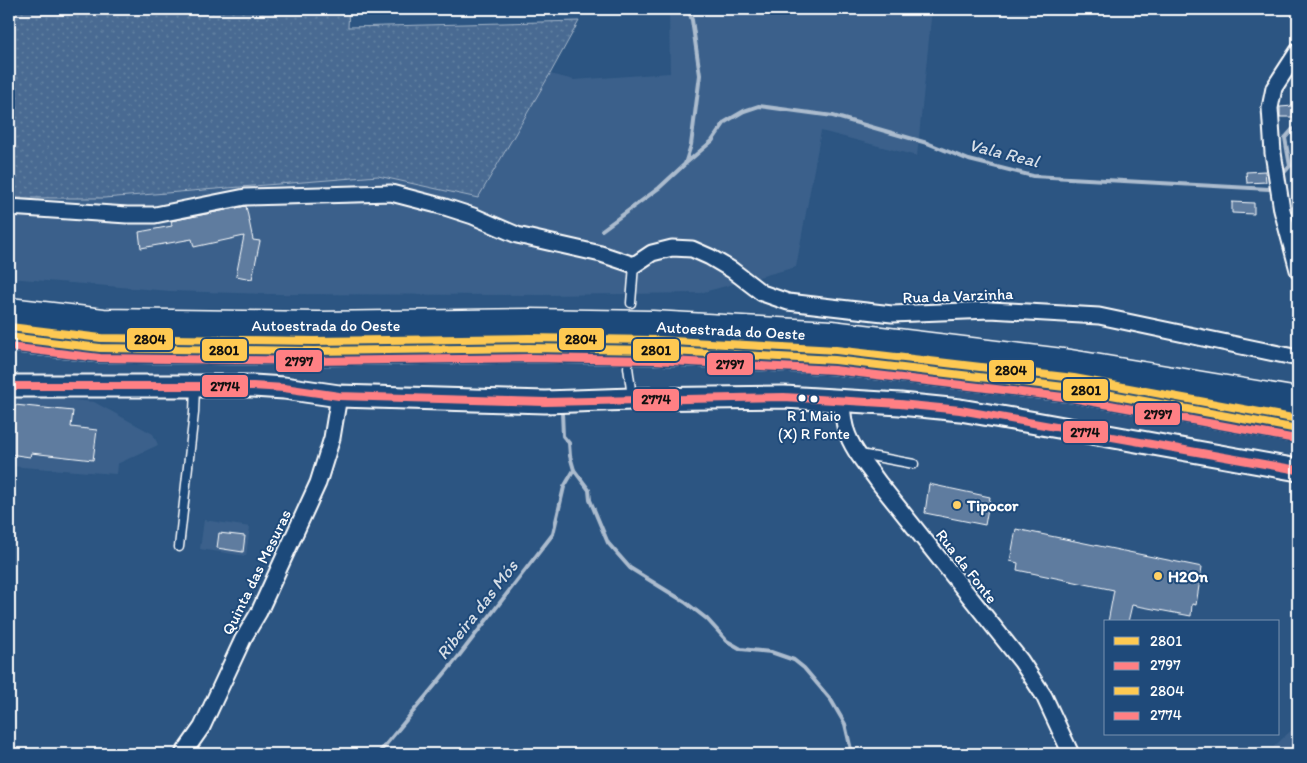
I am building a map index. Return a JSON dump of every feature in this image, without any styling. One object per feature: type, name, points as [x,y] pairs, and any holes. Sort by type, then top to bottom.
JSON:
[{"type":"highway","name":"Autoestrada do Oeste","points":[[9,312],[103,323],[318,326],[652,325],[831,335],[1070,364],[1298,402]]},
{"type":"highway","name":"Autoestrada do Oeste","points":[[9,337],[100,348],[314,351],[529,348],[625,349],[835,360],[1072,388],[1298,428]]},
{"type":"street","points":[[1298,51],[1274,88],[1270,108],[1273,153],[1282,210],[1298,270]]},
{"type":"street","points":[[9,207],[127,216],[155,215],[246,198],[391,193],[464,213],[517,235],[601,254],[634,265]]},
{"type":"street","name":"Rua da Varzinha","points":[[634,265],[652,253],[672,248],[692,249],[732,270],[762,293],[788,302],[892,314],[990,310],[1099,316],[1298,358]]},
{"type":"street","points":[[9,386],[284,388],[338,396],[545,402],[744,397],[841,400],[900,404],[968,412],[1298,470]]},
{"type":"street","name":"Quinta das Mesuras","points":[[183,754],[202,727],[243,639],[259,612],[318,483],[332,438],[338,396]]},
{"type":"street","name":"Rua da Fonte","points":[[841,400],[845,429],[850,441],[879,483],[1021,661],[1044,696],[1071,754]]},
{"type":"lane","points":[[631,303],[634,265]]},
{"type":"lane","points":[[628,367],[632,399]]},
{"type":"lane","points":[[179,547],[194,413],[195,387]]},
{"type":"lane","points":[[858,453],[914,464]]},
{"type":"shaded area","points":[[9,9],[349,9],[348,27],[579,21],[478,198],[378,176],[104,198],[9,198]]},
{"type":"shaded area","points":[[669,9],[932,9],[917,156],[821,131],[796,267],[700,293],[541,295],[268,294],[170,291],[9,278],[9,198],[104,198],[378,176],[478,198],[550,74],[574,80],[670,73]]},
{"type":"shaded area","points":[[11,394],[94,402],[153,434],[158,445],[117,464],[116,474],[9,466],[9,397]]},
{"type":"shaded area","points":[[204,520],[250,527],[246,556],[200,549]]},
{"type":"shaded area","points":[[1298,724],[1298,754],[1266,754]]},
{"type":"building","points":[[1293,106],[1294,117],[1280,117],[1280,107]]},
{"type":"building","points":[[1265,171],[1266,182],[1247,183],[1246,172]]},
{"type":"building","points":[[1232,202],[1254,203],[1254,214],[1232,213]]},
{"type":"building","points":[[246,206],[253,240],[260,241],[252,279],[236,276],[244,236],[194,247],[192,239],[141,248],[139,232],[172,226],[171,221]]},
{"type":"building","points":[[15,405],[73,411],[71,427],[97,430],[93,460],[31,453],[30,457],[9,454]]},
{"type":"building","name":"Tipocor","points":[[929,484],[990,497],[985,525],[925,513]]},
{"type":"building","name":"H2On","points":[[1016,529],[1202,567],[1196,605],[1192,604],[1191,616],[1132,605],[1128,620],[1108,620],[1114,590],[1017,570],[1018,563],[1010,561]]},
{"type":"building","points":[[219,533],[245,536],[243,552],[217,548]]},
{"type":"waterway","points":[[602,230],[659,188],[685,164],[691,145],[700,75],[692,20],[688,9]]},
{"type":"waterway","name":"Vala Real","points":[[685,164],[712,141],[725,122],[744,111],[759,106],[833,116],[927,143],[969,160],[1033,176],[1269,189],[1273,184]]},
{"type":"waterway","name":"Vala Real","points":[[1281,176],[1290,166],[1285,138],[1292,130],[1298,128]]},
{"type":"waterway","points":[[562,412],[563,436],[569,443],[574,470],[589,490],[590,500],[608,543],[630,568],[685,602],[707,619],[727,641],[741,649],[771,652],[794,660],[804,668],[831,700],[845,724],[852,754]]},
{"type":"waterway","name":"Ribeira das Mós","points":[[378,754],[455,661],[553,534],[564,487],[574,470]]},
{"type":"transit line","name":"2804","points":[[10,327],[101,338],[314,341],[529,338],[654,340],[836,350],[1074,378],[1298,419]]},
{"type":"transit line","name":"2801","points":[[9,337],[100,348],[314,351],[529,348],[654,350],[835,360],[1073,388],[1298,429]]},
{"type":"transit line","name":"2797","points":[[9,347],[100,358],[314,361],[529,358],[654,360],[834,370],[1072,398],[1296,439]]},
{"type":"transit line","name":"2774","points":[[9,386],[253,386],[284,388],[339,396],[545,402],[784,397],[900,404],[960,410],[1298,470]]},
{"type":"place","name":"R 1 Maio (X) R Fonte","points":[[814,399]]},
{"type":"place","name":"Tipocor","points":[[957,505]]},
{"type":"place","name":"H2On","points":[[1158,576]]}]
